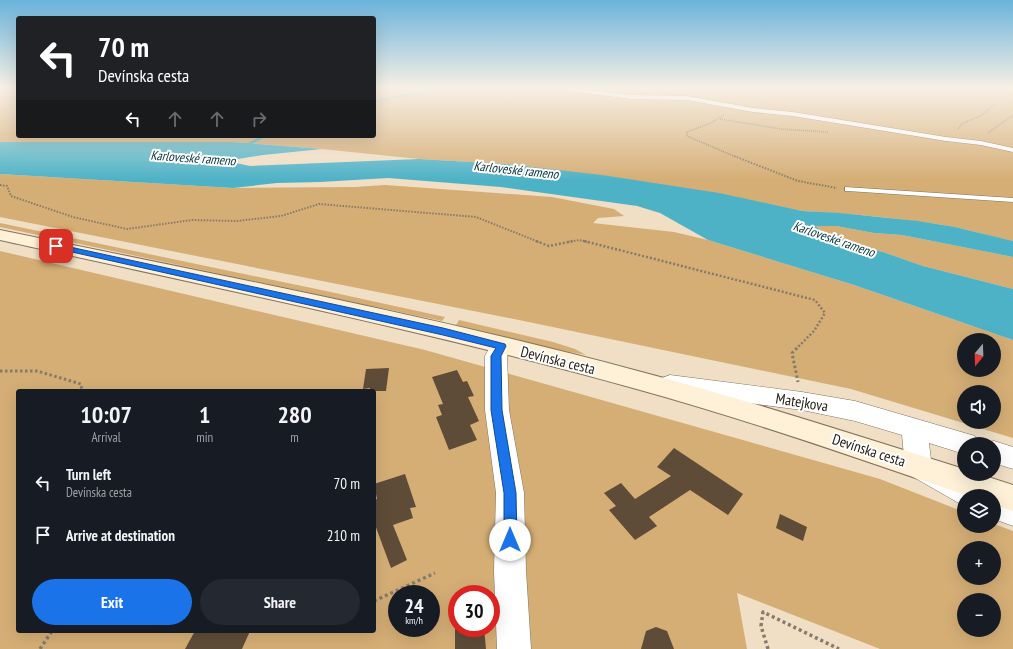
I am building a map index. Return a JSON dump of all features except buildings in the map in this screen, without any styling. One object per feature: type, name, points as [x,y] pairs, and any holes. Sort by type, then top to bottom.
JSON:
[{"type":"street","name":"Devínska cesta","points":[[0,235],[436,330],[634,379],[818,434],[1013,498]]},
{"type":"street","points":[[501,346],[496,356],[497,410],[510,493],[510,571],[514,649]]},
{"type":"street","name":"Matejkova","points":[[634,379],[802,401],[854,411],[957,441]]},
{"type":"street","points":[[926,431],[918,466],[959,489]]},
{"type":"street","points":[[1001,454],[1013,458]]},
{"type":"street","points":[[1001,509],[1013,513]]},
{"type":"lane","points":[[820,119],[981,143],[1013,150]]},
{"type":"lane","points":[[848,189],[1013,200]]},
{"type":"path","points":[[719,119],[687,132],[688,136],[781,176],[817,185],[848,189]]},
{"type":"path","points":[[971,142],[958,132],[958,129],[962,124],[972,119]]},
{"type":"path","points":[[981,143],[988,133],[1007,119]]},
{"type":"path","points":[[0,185],[7,186],[12,196],[73,217],[127,229],[192,220],[237,221],[281,216],[319,204],[476,217],[549,246],[579,240],[815,300],[825,313],[814,332],[792,353],[799,383]]},
{"type":"path","points":[[0,371],[37,371],[81,384],[82,389]]},
{"type":"path","points":[[376,600],[435,573]]},
{"type":"path","points":[[768,649],[761,626],[764,612],[839,649]]},
{"type":"path","points":[[40,649],[51,633]]},
{"type":"shaded area","points":[[0,119],[16,119],[16,138],[376,138],[376,119],[1013,119],[1013,241],[961,229],[916,221],[802,211],[505,164],[419,159],[233,142],[0,142]]},
{"type":"shaded area","points":[[0,174],[233,188],[355,187],[385,185],[552,197],[614,209],[624,216],[598,218],[593,223],[674,232],[708,240],[854,285],[993,333],[957,333],[957,377],[1001,377],[1001,336],[1013,340],[1013,438],[983,429],[1001,429],[1001,385],[957,385],[957,421],[851,389],[519,320],[0,217]]},
{"type":"shaded area","points":[[0,223],[445,317],[442,321],[0,227]]},
{"type":"shaded area","points":[[815,226],[836,226],[874,233],[902,235],[1013,257],[1013,289],[923,266],[883,252],[842,243]]},
{"type":"shaded area","points":[[0,251],[425,350],[880,479],[957,509],[957,533],[1001,533],[1001,527],[1013,531],[1013,649],[880,649],[737,593],[747,649],[0,649]]},
{"type":"shaded area","points":[[459,320],[553,342],[575,349],[586,355],[541,347],[456,325]]},
{"type":"water","name":"Karloveské rameno","points":[[0,142],[233,142],[322,149],[238,159],[236,163],[250,166],[419,159],[505,164],[602,175],[719,193],[802,211],[840,213],[918,221],[955,227],[1013,241],[1013,257],[902,235],[874,233],[836,226],[815,226],[842,243],[883,252],[923,266],[1013,289],[1013,340],[1001,336],[1001,333],[993,333],[854,285],[708,240],[660,213],[637,206],[501,187],[388,178],[277,183],[233,188],[0,174]]},
{"type":"waterway","points":[[244,146],[261,138]]},
{"type":"route","points":[[56,246],[443,331],[501,346],[496,356],[497,410],[510,493],[510,540]]}]
